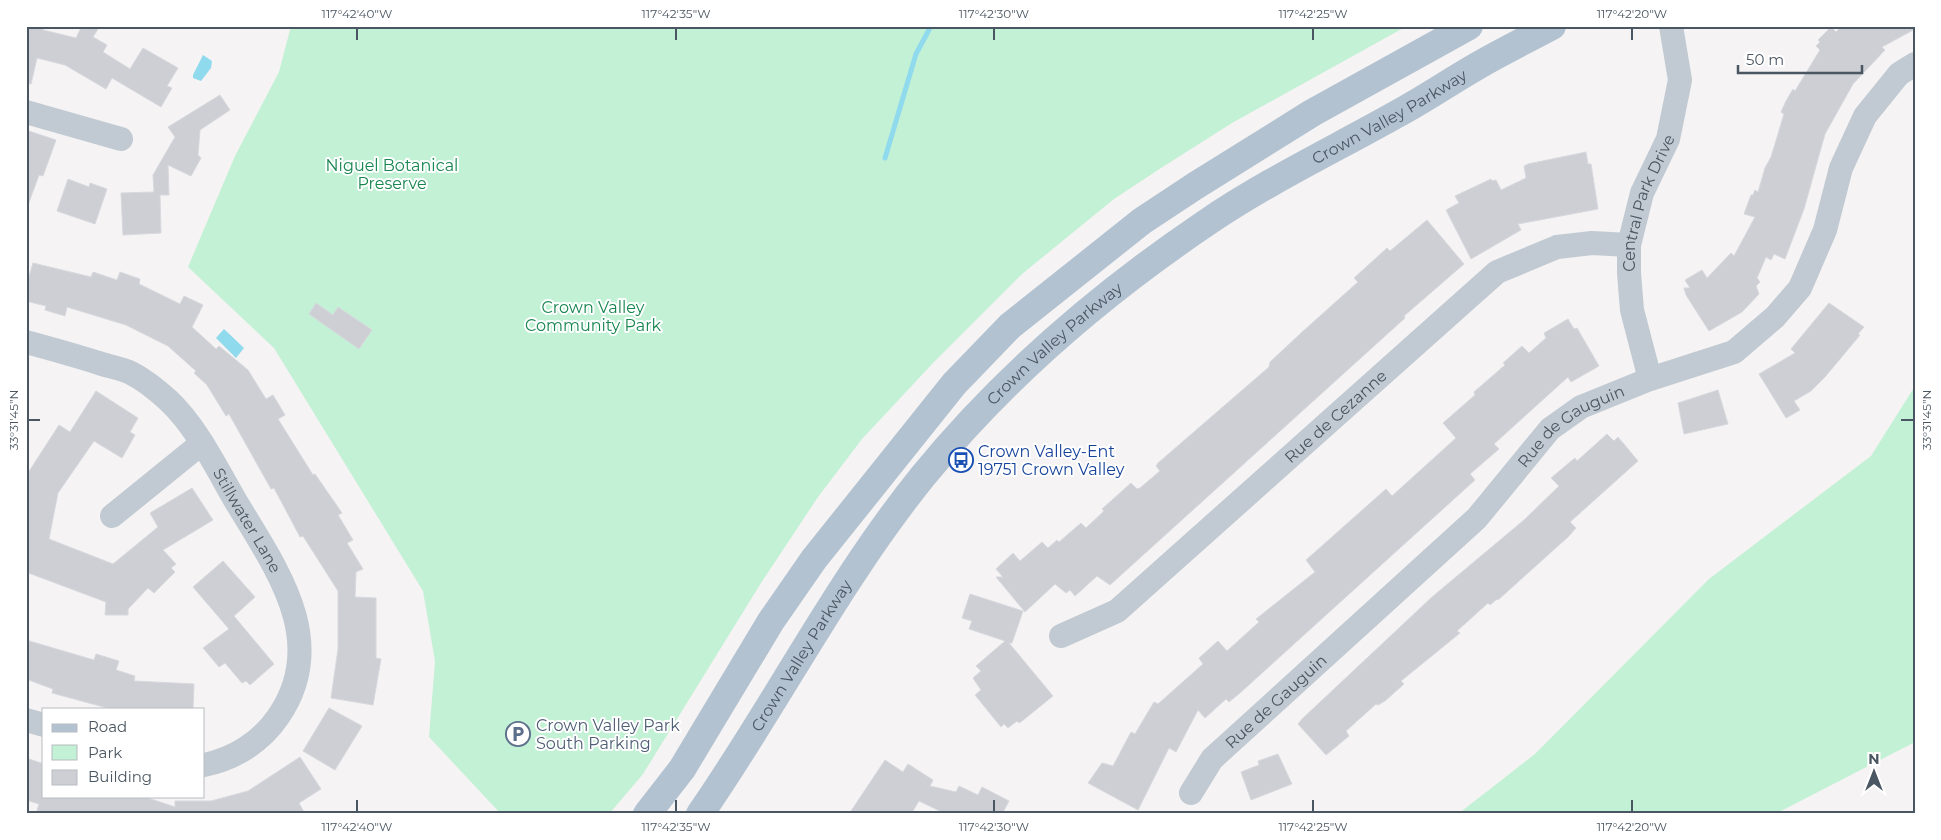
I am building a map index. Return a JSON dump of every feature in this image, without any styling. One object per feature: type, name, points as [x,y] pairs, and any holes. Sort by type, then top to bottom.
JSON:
[{"type":"main road","points":[[647,814],[682,769],[771,621],[814,559],[954,384],[1010,326],[1142,221],[1195,186],[1312,113],[1469,26]]},
{"type":"main road","name":"Crown Valley Parkway","points":[[700,814],[750,740],[836,597],[872,545],[923,477],[1034,358],[1125,282],[1207,222],[1402,112],[1480,64],[1552,26]]},
{"type":"street","name":"Central Park Drive","points":[[1650,379],[1632,310],[1628,273],[1629,245],[1642,193],[1668,139],[1680,80],[1671,26]]},
{"type":"street","name":"Rue de Gauguin","points":[[1190,793],[1212,759],[1477,518],[1550,430],[1582,407],[1650,379],[1734,352],[1775,316],[1800,288],[1825,230],[1841,168],[1865,116],[1899,74],[1915,64]]},
{"type":"street","points":[[26,112],[122,139]]},
{"type":"street","name":"Rue de Cezanne","points":[[1061,636],[1117,611],[1496,272],[1557,247],[1592,243],[1629,245]]},
{"type":"street","name":"Stillwater Lane","points":[[26,342],[131,373],[168,400],[202,443],[277,571],[291,599],[299,630],[299,662],[296,685],[287,705],[270,729],[247,748],[207,764]]},
{"type":"street","points":[[112,516],[202,443]]},
{"type":"street","points":[[26,720],[42,725]]},
{"type":"green space","name":"Crown Valley Community Park","points":[[291,26],[1407,26],[1232,123],[1161,168],[1114,199],[1022,274],[933,363],[862,439],[818,497],[761,583],[643,774],[609,814],[501,814],[429,737],[435,661],[423,591],[274,348],[188,267],[235,156],[279,72]]},
{"type":"green space","points":[[1915,386],[1915,742],[1775,814],[1458,814],[1535,754],[1709,579],[1871,456]]},
{"type":"water","points":[[203,55],[212,61],[211,68],[201,81],[193,78],[193,75]]},
{"type":"water","points":[[224,329],[244,348],[236,358],[216,338]]},
{"type":"building","points":[[26,26],[44,26],[43,30],[76,38],[82,26],[100,26],[93,37],[107,45],[103,52],[130,69],[143,48],[178,68],[167,86],[172,88],[161,107],[112,78],[106,89],[65,65],[37,58],[31,84],[26,83]]},
{"type":"building","points":[[1842,26],[1915,26],[1915,29],[1882,47],[1885,50],[1853,84],[1825,134],[1804,209],[1785,259],[1774,254],[1771,260],[1766,257],[1757,278],[1760,282],[1756,286],[1759,294],[1742,312],[1709,331],[1686,295],[1684,288],[1690,288],[1685,280],[1702,270],[1707,278],[1731,253],[1734,256],[1755,217],[1744,214],[1751,195],[1753,195],[1755,190],[1758,192],[1765,168],[1771,157],[1784,114],[1781,112],[1786,101],[1793,89],[1795,91],[1820,50],[1816,46],[1820,42],[1818,40],[1831,27],[1836,32]]},
{"type":"building","points":[[220,95],[230,110],[200,130],[198,155],[201,158],[191,176],[168,165],[169,195],[160,195],[161,233],[123,235],[121,193],[154,192],[153,175],[175,137],[168,127]]},
{"type":"building","points":[[26,130],[56,140],[43,176],[39,175],[28,205]]},
{"type":"building","points":[[1586,152],[1588,164],[1591,164],[1598,209],[1518,224],[1521,230],[1471,259],[1446,210],[1459,203],[1455,196],[1491,179],[1492,181],[1496,180],[1501,190],[1526,178],[1524,166],[1528,164]]},
{"type":"building","points":[[68,179],[89,187],[90,183],[107,189],[95,224],[57,211]]},
{"type":"building","points":[[1427,220],[1464,264],[1404,316],[1405,318],[1110,585],[1097,576],[1075,596],[1070,590],[1066,593],[1055,584],[1025,612],[996,577],[1003,577],[996,569],[1013,553],[1020,561],[1042,542],[1048,548],[1057,540],[1059,542],[1081,523],[1086,528],[1104,511],[1102,509],[1131,483],[1137,489],[1140,488],[1160,471],[1156,466],[1158,463],[1269,367],[1270,362],[1358,282],[1354,278],[1387,248],[1390,251]]},
{"type":"building","points":[[33,263],[91,277],[93,272],[117,280],[120,272],[140,279],[139,284],[180,304],[184,296],[203,305],[192,327],[216,349],[219,346],[248,370],[266,399],[273,395],[285,415],[278,419],[313,475],[315,474],[342,513],[338,515],[353,540],[347,543],[363,569],[356,572],[355,597],[376,598],[376,658],[381,659],[373,705],[331,698],[338,649],[338,591],[303,536],[300,537],[274,488],[271,489],[229,414],[226,416],[207,385],[194,373],[196,371],[168,346],[126,325],[67,307],[65,316],[45,310],[46,306],[26,301],[26,287]]},
{"type":"building","points":[[316,303],[333,315],[338,307],[372,330],[359,349],[309,314]]},
{"type":"building","points":[[1829,303],[1864,327],[1858,334],[1860,335],[1825,377],[1811,391],[1794,401],[1800,410],[1786,418],[1759,374],[1795,353],[1791,349]]},
{"type":"building","points":[[1568,319],[1574,329],[1577,328],[1599,366],[1571,382],[1568,377],[1494,444],[1499,449],[1470,474],[1475,480],[1240,693],[1229,702],[1226,699],[1205,718],[1198,710],[1176,752],[1169,748],[1138,810],[1088,783],[1102,763],[1113,766],[1131,732],[1135,734],[1154,702],[1158,704],[1203,664],[1199,658],[1218,641],[1227,651],[1259,622],[1256,619],[1315,572],[1306,560],[1386,489],[1392,496],[1456,438],[1443,423],[1505,365],[1503,363],[1522,346],[1529,353],[1546,338],[1544,333]]},
{"type":"building","points":[[1718,390],[1728,424],[1684,434],[1678,403]]},
{"type":"building","points":[[96,391],[138,418],[130,432],[135,435],[122,458],[94,441],[58,493],[49,539],[113,564],[158,527],[150,513],[192,488],[213,520],[163,550],[176,564],[171,568],[175,572],[154,593],[148,588],[128,609],[128,615],[105,615],[106,602],[26,572],[26,476],[59,425],[70,432]]},
{"type":"building","points":[[1607,434],[1614,441],[1618,437],[1638,461],[1570,522],[1576,528],[1568,537],[1498,600],[1490,605],[1488,603],[1457,631],[1460,633],[1401,681],[1404,684],[1385,701],[1378,705],[1376,704],[1346,731],[1349,736],[1326,755],[1298,724],[1302,719],[1432,597],[1524,520],[1559,486],[1551,478],[1575,458],[1577,461]]},
{"type":"building","points":[[223,561],[255,597],[234,616],[274,664],[250,685],[246,681],[242,683],[225,663],[219,667],[203,648],[229,629],[193,587]]},
{"type":"building","points":[[970,594],[1023,611],[1012,643],[1009,643],[1053,696],[1022,721],[1019,723],[1017,721],[1008,728],[1004,724],[1001,727],[975,695],[981,690],[973,678],[981,671],[976,666],[1005,641],[969,629],[972,621],[962,618]]},
{"type":"building","points":[[26,640],[94,660],[96,654],[119,661],[116,670],[135,676],[134,681],[194,684],[193,708],[107,708],[52,693],[53,689],[26,679]]},
{"type":"building","points":[[329,708],[362,726],[335,770],[303,751]]},
{"type":"building","points":[[1278,754],[1292,784],[1251,800],[1241,772],[1259,765],[1258,761]]},
{"type":"building","points":[[300,757],[321,789],[299,803],[305,814],[36,814],[39,804],[26,800],[26,758],[42,763],[42,798],[148,798],[175,807],[175,801],[211,801],[248,791]]},
{"type":"building","points":[[885,760],[903,772],[908,764],[933,780],[930,786],[956,792],[959,786],[978,795],[982,787],[1009,801],[1002,814],[946,814],[919,801],[911,814],[849,814]]},
{"type":"waterway","points":[[885,158],[916,54],[931,26]]},
{"type":"place","name":"Crown Valley-Ent 19751 Crown Valley","points":[[961,460]]},
{"type":"place","name":"Crown Valley Park South Parking","points":[[518,734]]},
{"type":"park label","name":"Niguel Botanical Preserve","points":[[392,174]]}]
